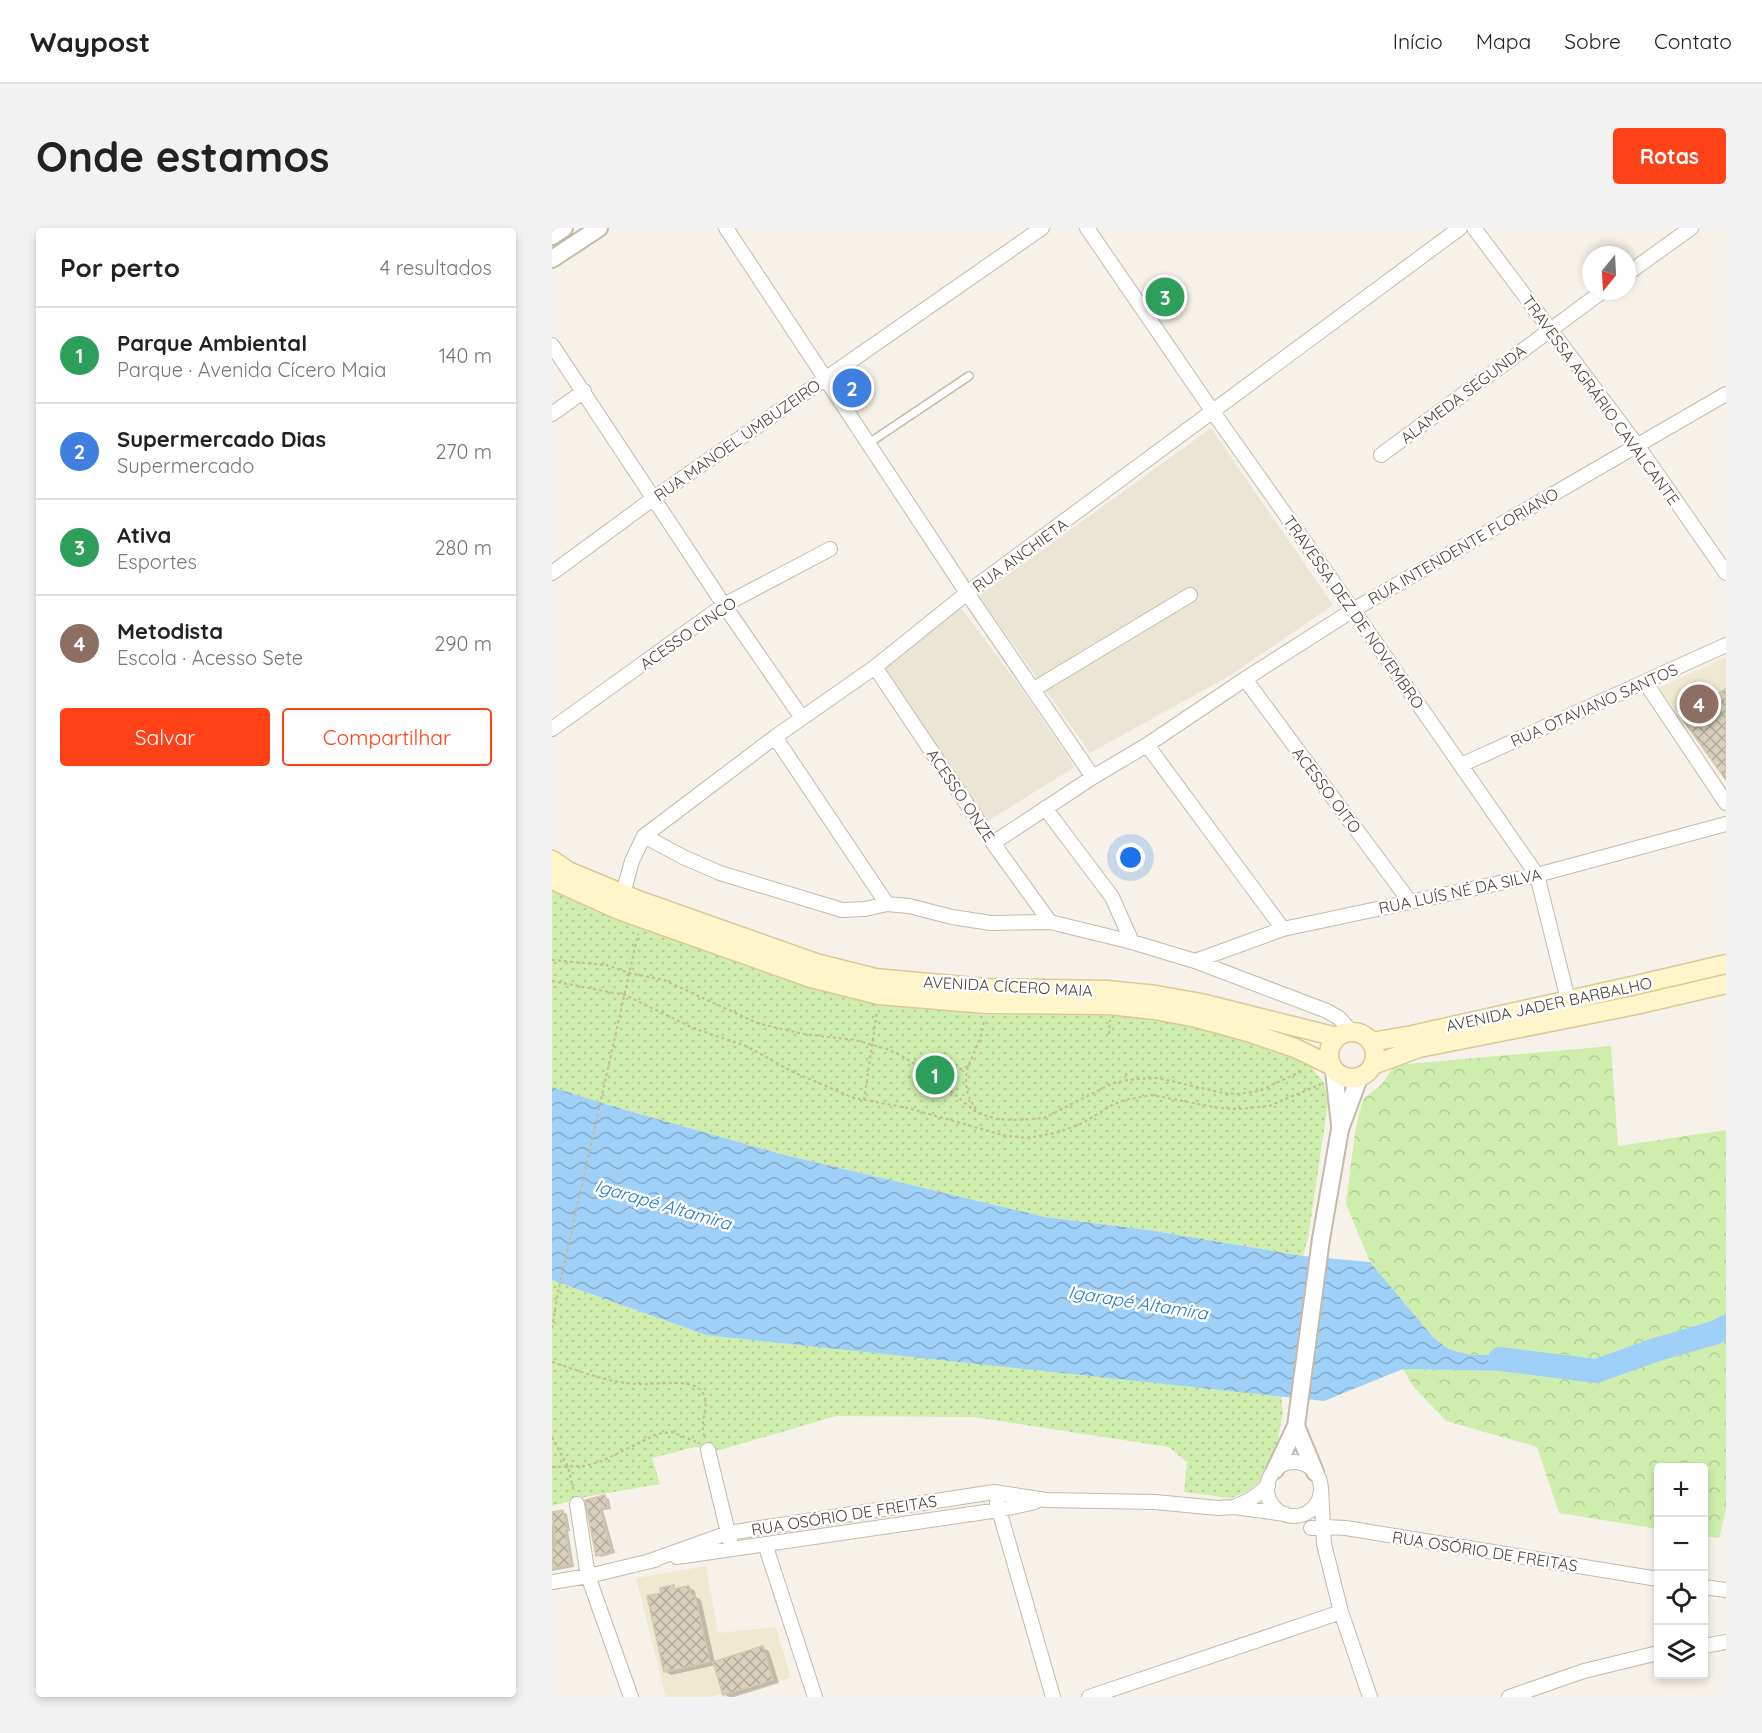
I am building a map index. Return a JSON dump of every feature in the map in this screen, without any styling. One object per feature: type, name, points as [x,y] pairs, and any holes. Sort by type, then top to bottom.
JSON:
[{"type":"main road","name":"AVENIDA CÍCERO MAIA","points":[[552,860],[621,902],[811,978],[879,994],[986,1005],[1109,1005],[1155,1010],[1197,1018],[1295,1047],[1330,1073]]},
{"type":"main road","name":"AVENIDA CÍCERO MAIA","points":[[552,879],[559,884],[816,963],[876,978],[986,988],[1107,990],[1156,995],[1344,1034]]},
{"type":"main road","name":"AVENIDA JADER BARBALHO","points":[[1371,1042],[1636,986],[1726,963]]},
{"type":"main road","name":"AVENIDA JADER BARBALHO","points":[[1373,1065],[1419,1048],[1636,1005],[1726,984]]},
{"type":"main road","points":[[1344,1034],[1366,1036],[1371,1042],[1375,1057],[1370,1070],[1359,1078],[1346,1078],[1330,1073],[1329,1050],[1332,1043],[1344,1034]]},
{"type":"street","points":[[552,236],[564,228]]},
{"type":"street","points":[[552,259],[599,228]]},
{"type":"street","points":[[726,228],[967,593],[1093,777]]},
{"type":"street","name":"RUA MANOEL UMBUZEIRO","points":[[552,573],[654,498],[1042,228]]},
{"type":"street","name":"TRAVESSA DEZ DE NOVEMBRO","points":[[1087,228],[1537,875],[1568,1000],[1576,1017]]},
{"type":"street","name":"RUA ANCHIETA","points":[[621,902],[632,861],[644,836],[775,737],[875,667],[967,593],[1460,228]]},
{"type":"street","name":"TRAVESSA AGRÁRIO CAVALCANTE","points":[[1474,228],[1637,445],[1726,573]]},
{"type":"street","points":[[1636,268],[1691,228]]},
{"type":"street","name":"ALAMEDA SEGUNDA","points":[[1381,455],[1590,300]]},
{"type":"street","points":[[552,345],[724,605],[802,718]]},
{"type":"street","points":[[552,414],[584,392]]},
{"type":"street","name":"RUA INTENDENTE FLORIANO","points":[[993,843],[1353,610],[1726,394]]},
{"type":"street","name":"ACESSO CINCO","points":[[552,729],[724,605],[830,549]]},
{"type":"street","points":[[1034,689],[1190,595]]},
{"type":"street","name":"RUA OTAVIANO SANTOS","points":[[1461,765],[1726,645]]},
{"type":"street","name":"ACESSO ONZE","points":[[875,667],[993,843],[1050,922]]},
{"type":"street","name":"ACESSO OITO","points":[[1245,679],[1410,902]]},
{"type":"street","points":[[1645,682],[1726,803]]},
{"type":"street","points":[[775,737],[887,904]]},
{"type":"street","points":[[1147,745],[1283,929]]},
{"type":"street","points":[[1045,808],[1112,897],[1132,942]]},
{"type":"street","name":"RUA LUÍS NÉ DA SILVA","points":[[1195,961],[1283,929],[1537,875],[1726,824]]},
{"type":"street","points":[[644,836],[683,857],[720,873],[842,910],[865,909],[887,904],[909,906],[952,917],[992,923],[1050,922],[1132,942],[1195,961],[1327,1011],[1339,1018],[1344,1034]]},
{"type":"street","points":[[1330,1073],[1340,1129]]},
{"type":"street","points":[[1317,1527],[1277,1510],[1268,1495],[1268,1486],[1297,1421],[1321,1239],[1340,1129],[1359,1078]]},
{"type":"street","points":[[1297,1421],[1320,1480],[1317,1527],[1324,1544],[1341,1612],[1370,1697]]},
{"type":"street","points":[[708,1449],[732,1548]]},
{"type":"street","points":[[1275,1470],[1291,1462],[1308,1466],[1315,1472]]},
{"type":"street","points":[[1234,1507],[1250,1500],[1268,1486]]},
{"type":"street","points":[[1291,1515],[1312,1510],[1317,1504],[1321,1488]]},
{"type":"street","points":[[994,1492],[1053,1697]]},
{"type":"street","name":"RUA OSÓRIO DE FREITAS","points":[[646,1562],[728,1533],[994,1492],[1046,1500],[1155,1502],[1218,1508],[1234,1507],[1291,1515]]},
{"type":"street","name":"RUA OSÓRIO DE FREITAS","points":[[552,1582],[646,1562],[999,1510],[1046,1500]]},
{"type":"street","points":[[577,1504],[588,1576],[631,1697]]},
{"type":"street","name":"RUA OSÓRIO DE FREITAS","points":[[1317,1527],[1358,1530],[1654,1578]]},
{"type":"street","points":[[765,1544],[815,1697]]},
{"type":"street","points":[[1708,1588],[1726,1590]]},
{"type":"street","points":[[1089,1697],[1341,1612]]},
{"type":"street","points":[[1708,1645],[1726,1642]]},
{"type":"street","points":[[1509,1697],[1584,1671],[1654,1654]]},
{"type":"lane","points":[[868,443],[969,376]]},
{"type":"path","points":[[552,1328],[558,1292],[640,925]]},
{"type":"path","points":[[552,960],[606,965],[629,973],[664,980],[757,1023],[803,1034],[855,1040],[872,1045],[902,1056],[929,1073],[977,1113],[997,1119],[1044,1118],[1113,1083],[1127,1080],[1158,1078],[1223,1093],[1238,1094],[1259,1091],[1311,1067]]},
{"type":"path","points":[[552,981],[624,995],[693,1028],[746,1046],[793,1072],[854,1098],[908,1108],[1006,1136],[1029,1138],[1059,1132],[1124,1100],[1152,1095],[1219,1108],[1269,1106],[1330,1073]]},
{"type":"path","points":[[864,1100],[879,994]]},
{"type":"path","points":[[977,1113],[968,1099],[965,1076],[983,1027],[986,1005]]},
{"type":"path","points":[[929,1073],[951,1073],[968,1066]]},
{"type":"path","points":[[1126,1073],[1127,1080]]},
{"type":"path","points":[[552,1362],[606,1380],[631,1384],[682,1383],[699,1389],[706,1403],[702,1424],[708,1449]]},
{"type":"path","points":[[552,1467],[585,1466],[602,1461],[657,1434],[672,1432],[683,1435],[708,1449]]},
{"type":"path","points":[[552,1437],[568,1467],[577,1504]]},
{"type":"shaded area","points":[[1211,428],[1333,605],[1231,675],[1090,753],[979,596]]},
{"type":"shaded area","points":[[961,608],[1024,692],[1075,767],[988,821],[883,667]]},
{"type":"shaded area","points":[[1726,657],[1726,780],[1659,688]]},
{"type":"shaded area","points":[[706,1566],[718,1633],[776,1627],[791,1678],[727,1697],[722,1697],[721,1694],[710,1697],[666,1697],[636,1578]]},
{"type":"green space","points":[[552,890],[609,916],[640,925],[807,987],[878,1003],[985,1015],[1110,1014],[1195,1025],[1291,1053],[1311,1067],[1324,1083],[1328,1103],[1308,1238],[1303,1256],[1149,1230],[1045,1217],[781,1154],[552,1087]]},
{"type":"green space","points":[[1611,1046],[1618,1146],[1726,1130],[1726,1510],[1719,1538],[1708,1537],[1708,1463],[1654,1463],[1654,1528],[1559,1513],[1537,1447],[1446,1421],[1413,1386],[1403,1369],[1509,1371],[1532,1363],[1515,1355],[1472,1355],[1446,1347],[1433,1337],[1370,1262],[1346,1204],[1355,1132],[1363,1099],[1381,1085],[1395,1065]]},
{"type":"green space","points":[[552,1280],[706,1335],[1281,1395],[1283,1412],[1277,1444],[1270,1469],[1259,1482],[1245,1493],[1231,1498],[1184,1492],[1187,1462],[1169,1447],[974,1417],[836,1416],[720,1450],[695,1447],[652,1458],[660,1484],[585,1497],[552,1506]]},
{"type":"water","points":[[552,1087],[781,1154],[1045,1217],[1149,1230],[1303,1256],[1370,1262],[1433,1337],[1446,1347],[1472,1355],[1515,1355],[1533,1364],[1509,1371],[1403,1369],[1324,1401],[706,1335],[552,1280]]},
{"type":"building","points":[[1707,687],[1714,697],[1726,688],[1726,780],[1683,720],[1701,707],[1693,696]]},
{"type":"building","points":[[605,1495],[608,1507],[600,1509],[612,1552],[596,1556],[585,1500]]},
{"type":"building","points":[[563,1510],[571,1565],[552,1568],[552,1546],[556,1546],[552,1512]]},
{"type":"building","points":[[674,1585],[674,1589],[689,1586],[691,1595],[695,1595],[710,1662],[664,1672],[647,1596],[661,1593],[660,1588]]},
{"type":"building","points":[[763,1646],[773,1680],[723,1695],[713,1662]]},
{"type":"waterway","name":"Igarapé Altamira","points":[[1500,1359],[1596,1371],[1655,1350],[1714,1333],[1726,1327]]},
{"type":"place","name":"Ativa","points":[[1165,297]]},
{"type":"place","name":"Supermercado Dias","points":[[852,388]]},
{"type":"place","name":"Metodista","points":[[1699,704]]},
{"type":"place","name":"Parque Ambiental","points":[[935,1075]]}]
